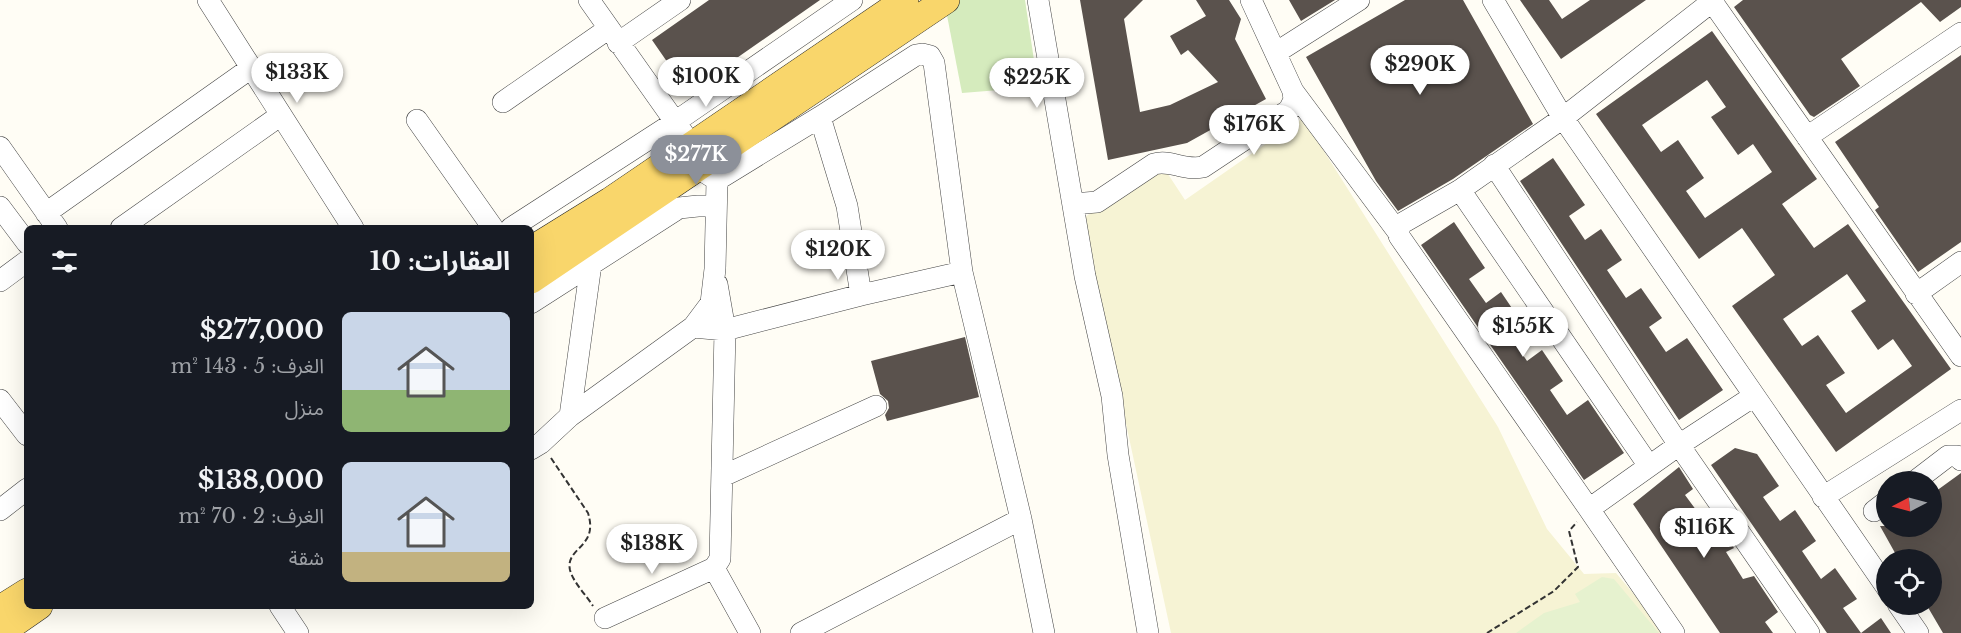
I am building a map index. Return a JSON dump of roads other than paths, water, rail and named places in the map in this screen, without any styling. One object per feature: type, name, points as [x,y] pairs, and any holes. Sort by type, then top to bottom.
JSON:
[{"type":"main road","points":[[534,278],[702,164],[724,136],[905,0]]},
{"type":"main road","points":[[724,136],[946,0]]},
{"type":"main road","points":[[534,248],[610,201],[702,164]]},
{"type":"main road","points":[[0,609],[24,594]]},
{"type":"main road","points":[[0,633],[35,609]]},
{"type":"street","points":[[208,0],[351,225]]},
{"type":"street","points":[[536,446],[570,416],[693,327],[711,303],[717,206],[702,164],[589,0]]},
{"type":"street","points":[[503,102],[613,36],[680,0]]},
{"type":"street","points":[[516,225],[675,122],[852,0]]},
{"type":"street","points":[[1251,0],[1277,52],[1293,91],[1398,232],[1674,633]]},
{"type":"street","points":[[1277,52],[1359,0]]},
{"type":"street","points":[[1493,0],[1563,118],[1876,572]]},
{"type":"street","points":[[1398,232],[1400,225],[1460,189],[1563,118],[1712,0],[1961,356]]},
{"type":"street","points":[[1039,2],[1085,276],[1112,396],[1118,455],[1148,633]]},
{"type":"street","points":[[1807,137],[1961,33]]},
{"type":"street","points":[[702,164],[820,117],[916,55],[930,56],[934,63],[962,272],[1021,519],[1044,633]]},
{"type":"street","points":[[0,147],[52,221],[251,68]]},
{"type":"street","points":[[1073,204],[1097,202],[1154,164],[1161,162],[1188,169],[1203,167],[1289,110],[1294,100],[1293,91]]},
{"type":"street","points":[[125,225],[281,115]]},
{"type":"street","points":[[820,117],[847,206],[861,295]]},
{"type":"street","points":[[417,120],[491,225]]},
{"type":"street","points":[[1494,165],[1679,446],[1809,633]]},
{"type":"street","points":[[1460,189],[1650,466]]},
{"type":"street","points":[[534,301],[679,208],[717,206]]},
{"type":"street","points":[[0,207],[24,239]]},
{"type":"street","points":[[1916,294],[1961,262]]},
{"type":"street","points":[[0,281],[24,263]]},
{"type":"street","points":[[570,416],[591,264]]},
{"type":"street","points":[[605,618],[714,568],[720,559],[725,330],[714,269]]},
{"type":"street","points":[[693,327],[725,330],[962,272]]},
{"type":"street","points":[[1589,509],[1754,396]]},
{"type":"street","points":[[0,400],[24,431]]},
{"type":"street","points":[[723,476],[876,406]]},
{"type":"street","points":[[1823,497],[1961,410]]},
{"type":"street","points":[[1928,471],[1948,456],[1957,456],[1961,460]]},
{"type":"street","points":[[0,510],[24,491]]},
{"type":"street","points":[[801,633],[1021,519]]},
{"type":"street","points":[[714,568],[750,633]]},
{"type":"street","points":[[282,609],[298,633]]},
{"type":"street","points":[[1906,615],[1918,633]]}]
